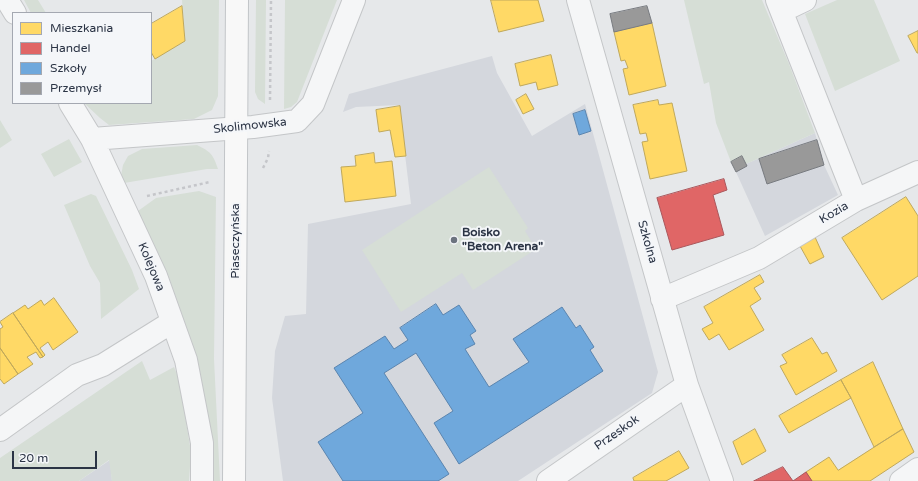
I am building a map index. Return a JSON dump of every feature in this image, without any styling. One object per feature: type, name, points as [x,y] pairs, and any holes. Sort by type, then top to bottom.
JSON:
[{"type":"main road","name":"Piaseczyńska","points":[[234,481],[236,371],[237,0]]},
{"type":"street","points":[[7,0],[14,12]]},
{"type":"street","name":"Skolimowska","points":[[92,139],[236,128],[296,121],[313,104],[354,0]]},
{"type":"street","name":"Szkolna","points":[[578,0],[687,385],[722,481]]},
{"type":"street","points":[[779,6],[805,0]]},
{"type":"street","name":"Kozia","points":[[662,299],[759,258],[856,200],[779,6]]},
{"type":"street","name":"Kolejowa","points":[[71,104],[92,139],[156,276],[186,360],[202,443],[202,481]]},
{"type":"street","points":[[856,200],[918,172]]},
{"type":"street","points":[[0,430],[77,375],[103,365],[172,322]]},
{"type":"street","name":"Przeskok","points":[[548,481],[687,385]]},
{"type":"street","points":[[901,481],[918,469]]},
{"type":"path","points":[[261,171],[268,158],[270,149],[271,0]]},
{"type":"path","points":[[142,197],[211,182]]},
{"type":"shaded area","points":[[24,0],[38,0],[45,12],[30,12]]},
{"type":"shaded area","points":[[182,0],[219,0],[218,96],[212,110],[194,119],[109,125],[85,104],[152,104],[152,60],[185,41]]},
{"type":"shaded area","points":[[256,0],[266,0],[265,104],[258,99],[255,92]]},
{"type":"shaded area","points":[[285,0],[337,0],[297,102],[291,107],[284,109]]},
{"type":"shaded area","points":[[684,0],[762,0],[789,64],[815,133],[746,164],[731,162],[716,123],[709,82],[704,84]]},
{"type":"shaded area","points":[[837,0],[874,0],[900,61],[835,91],[805,14]]},
{"type":"shaded area","points":[[492,56],[497,73],[532,136],[585,104],[658,372],[652,393],[518,481],[283,481],[272,398],[275,351],[285,316],[306,314],[308,224],[411,204],[399,105],[356,107],[343,112],[349,94]]},
{"type":"shaded area","points":[[0,120],[12,140],[0,148]]},
{"type":"shaded area","points":[[815,133],[824,165],[838,195],[765,236],[736,172],[742,156],[746,164]]},
{"type":"shaded area","points":[[69,139],[82,162],[54,177],[41,154]]},
{"type":"shaded area","points":[[197,145],[211,154],[218,169],[207,169],[124,183],[121,176],[123,165],[128,156],[142,149]]},
{"type":"shaded area","name":"Boisko \"Beton Arena\"","points":[[489,167],[528,228],[525,231],[536,249],[473,290],[462,273],[401,312],[362,250]]},
{"type":"shaded area","points":[[199,191],[216,197],[214,359],[220,481],[208,481],[207,413],[194,349],[168,275],[138,211],[156,198]]},
{"type":"shaded area","points":[[91,194],[96,196],[132,270],[139,289],[101,319],[100,283],[90,266],[64,205]]},
{"type":"shaded area","points":[[142,361],[150,380],[174,367],[179,379],[191,452],[189,481],[112,481],[109,460],[79,481],[0,481],[0,458]]},
{"type":"shaded area","points":[[110,460],[112,481],[79,481]]},
{"type":"building: Mieszkania","points":[[491,0],[538,0],[544,21],[499,32]]},
{"type":"building: Mieszkania","points":[[182,6],[185,41],[155,59],[152,54],[152,23]]},
{"type":"building: Mieszkania","points":[[652,23],[666,86],[629,95],[623,69],[628,68],[625,60],[621,61],[614,32]]},
{"type":"building: Mieszkania","points":[[918,31],[918,53],[917,53],[908,36]]},
{"type":"building: Mieszkania","points":[[551,55],[558,85],[538,90],[536,82],[520,86],[515,64]]},
{"type":"building: Mieszkania","points":[[526,94],[534,109],[523,114],[516,100]]},
{"type":"building: Mieszkania","points":[[658,100],[659,105],[672,103],[687,171],[650,179],[642,142],[648,141],[646,133],[640,134],[633,105]]},
{"type":"building: Mieszkania","points":[[400,106],[406,156],[395,157],[390,130],[379,132],[376,110]]},
{"type":"building: Mieszkania","points":[[374,153],[375,163],[392,161],[396,196],[345,202],[341,167],[356,166],[355,156]]},
{"type":"building: Mieszkania","points":[[906,197],[918,216],[918,276],[882,300],[842,238]]},
{"type":"building: Mieszkania","points":[[815,237],[824,257],[810,264],[800,246]]},
{"type":"building: Mieszkania","points":[[760,275],[764,282],[754,288],[761,299],[750,306],[764,330],[729,350],[719,334],[709,340],[702,329],[713,323],[704,307]]},
{"type":"building: Mieszkania","points":[[54,298],[78,332],[53,350],[48,342],[40,348],[45,355],[43,357],[13,313],[25,305],[28,309],[41,300],[44,305]]},
{"type":"building: Mieszkania","points":[[13,313],[43,357],[40,358],[36,352],[27,357],[33,364],[18,374],[0,348],[0,329],[3,327],[0,322]]},
{"type":"building: Mieszkania","points":[[812,338],[822,354],[827,352],[837,371],[796,395],[780,366],[787,363],[782,355]]},
{"type":"building: Mieszkania","points":[[0,348],[18,374],[4,384],[0,379]]},
{"type":"building: Mieszkania","points":[[873,362],[903,429],[874,447],[841,380]]},
{"type":"building: Mieszkania","points":[[841,380],[851,398],[789,433],[779,416]]},
{"type":"building: Mieszkania","points":[[755,429],[766,451],[742,465],[733,442]]},
{"type":"building: Mieszkania","points":[[903,429],[914,452],[870,481],[812,481],[806,472],[829,457],[838,470]]},
{"type":"building: Mieszkania","points":[[679,451],[689,468],[666,481],[634,481],[633,478]]},
{"type":"building: Handel","points":[[724,179],[727,190],[713,195],[724,235],[672,250],[657,198]]},
{"type":"building: Handel","points":[[783,467],[793,481],[754,481]]},
{"type":"building: Handel","points":[[806,472],[812,481],[793,481]]},
{"type":"building: Szkoły","points":[[585,110],[591,131],[579,135],[573,114]]},
{"type":"building: Szkoły","points":[[436,304],[443,315],[459,305],[476,331],[470,335],[475,344],[465,349],[489,387],[529,362],[513,339],[562,307],[576,328],[580,325],[594,347],[590,350],[603,371],[459,464],[434,423],[453,411],[416,353],[384,373],[449,474],[438,481],[343,481],[318,442],[363,413],[334,368],[385,336],[394,349],[408,340],[400,328]]},
{"type":"building: Przemysł","points":[[647,6],[652,23],[614,32],[610,14]]},
{"type":"building: Przemysł","points":[[817,140],[824,165],[767,184],[759,159]]},
{"type":"building: Przemysł","points":[[742,156],[747,166],[736,172],[731,162]]},
{"type":"place","name":"Boisko \"Beton Arena\"","points":[[454,240]]}]
